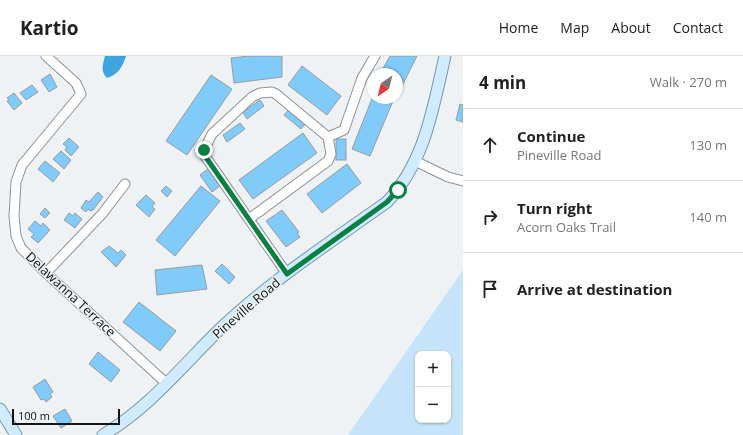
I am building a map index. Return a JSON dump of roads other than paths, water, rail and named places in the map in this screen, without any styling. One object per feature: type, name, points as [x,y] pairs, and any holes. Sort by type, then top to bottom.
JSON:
[{"type":"main road","name":"Pineville Road","points":[[103,435],[125,422],[220,329],[287,274],[387,202],[398,190],[415,161],[429,127],[445,56]]},
{"type":"main road","points":[[0,409],[16,435]]},
{"type":"street","name":"Delawanna Terrace","points":[[46,56],[76,84],[81,94],[22,165],[16,182],[14,216],[16,236],[21,248],[46,273],[166,383]]},
{"type":"street","points":[[328,136],[344,130],[362,78],[375,56]]},
{"type":"street","points":[[249,219],[328,161],[331,154],[328,136],[289,103],[272,92],[260,93],[252,98],[212,134],[204,150],[205,156],[287,274]]},
{"type":"street","points":[[415,161],[448,177],[463,181]]},
{"type":"street","points":[[46,273],[102,214],[125,184]]},
{"type":"water","points":[[105,56],[126,56],[120,70],[111,77],[107,78],[103,73]]}]
